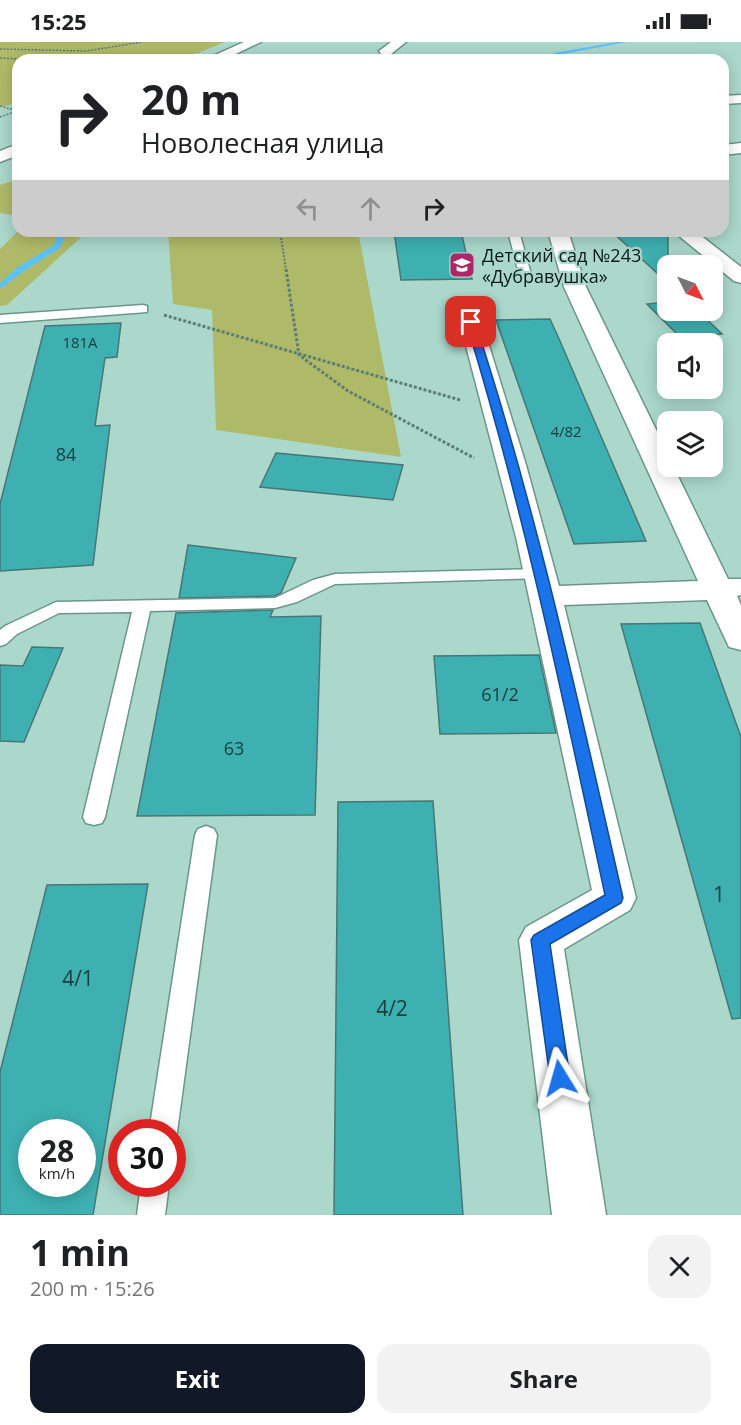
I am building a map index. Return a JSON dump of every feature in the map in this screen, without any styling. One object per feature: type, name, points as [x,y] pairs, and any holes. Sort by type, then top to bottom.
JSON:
[{"type":"street","points":[[386,51],[400,42]]},
{"type":"street","points":[[231,54],[260,45]]},
{"type":"street","points":[[246,54],[260,45]]},
{"type":"street","points":[[560,237],[575,287],[730,588],[741,639]]},
{"type":"street","points":[[690,237],[741,277]]},
{"type":"street","points":[[471,322],[499,411],[544,585],[615,898],[540,940],[579,1215]]},
{"type":"street","points":[[544,585],[730,588]]},
{"type":"lane","points":[[514,237],[525,274]]},
{"type":"lane","points":[[0,319],[143,309]]},
{"type":"lane","points":[[0,640],[11,630],[56,608],[142,606],[257,610],[286,602],[323,581],[335,579],[544,585]]},
{"type":"lane","points":[[94,817],[142,606]]},
{"type":"lane","points":[[165,1119],[206,835]]},
{"type":"lane","points":[[151,1215],[153,1197]]},
{"type":"path","points":[[0,49],[86,51],[142,42]]},
{"type":"path","points":[[281,237],[299,355],[348,391],[424,433],[516,478]]},
{"type":"path","points":[[143,309],[499,411]]},
{"type":"green space","points":[[0,42],[225,42],[196,54],[12,54],[12,104],[0,107]]},
{"type":"green space","points":[[12,181],[12,215],[0,213],[0,185]]},
{"type":"green space","points":[[12,237],[81,237],[7,305],[0,306],[0,249]]},
{"type":"green space","points":[[168,237],[359,237],[401,457],[216,430],[212,310],[173,304]]},
{"type":"building","points":[[395,237],[462,237],[472,279],[401,280]]},
{"type":"building","points":[[618,237],[668,237],[668,255],[657,255],[657,273]]},
{"type":"building","points":[[657,303],[657,314],[647,304]]},
{"type":"building","points":[[550,319],[646,541],[574,544],[496,320]]},
{"type":"building","points":[[664,321],[708,321],[721,333],[676,333]]},
{"type":"building","points":[[121,323],[117,357],[105,358],[95,426],[110,425],[93,565],[0,571],[0,504],[45,326]]},
{"type":"building","points":[[276,453],[403,465],[393,500],[260,487]]},
{"type":"building","points":[[188,545],[296,558],[281,593],[274,596],[179,598]]},
{"type":"building","points":[[273,610],[270,617],[321,616],[315,815],[137,816],[176,613]]},
{"type":"building","points":[[700,623],[741,737],[741,1018],[732,1019],[621,624]]},
{"type":"building","points":[[32,647],[63,648],[24,742],[0,741],[0,665],[23,666]]},
{"type":"building","points":[[539,655],[556,733],[440,734],[434,656]]},
{"type":"building","points":[[433,801],[463,1215],[334,1215],[338,802]]},
{"type":"building","points":[[148,884],[96,1197],[96,1119],[18,1119],[18,1197],[96,1197],[93,1215],[0,1215],[0,1072],[47,885]]},
{"type":"waterway","points":[[556,54],[625,42]]},
{"type":"waterway","points":[[688,42],[712,42]]},
{"type":"waterway","points":[[0,287],[21,269],[57,246],[61,237]]},
{"type":"place","name":"Детский сад №243 «Дубравушка»","points":[[462,265]]},
{"type":"route","points":[[471,322],[499,411],[547,596],[615,898],[540,940],[560,1078]]}]
